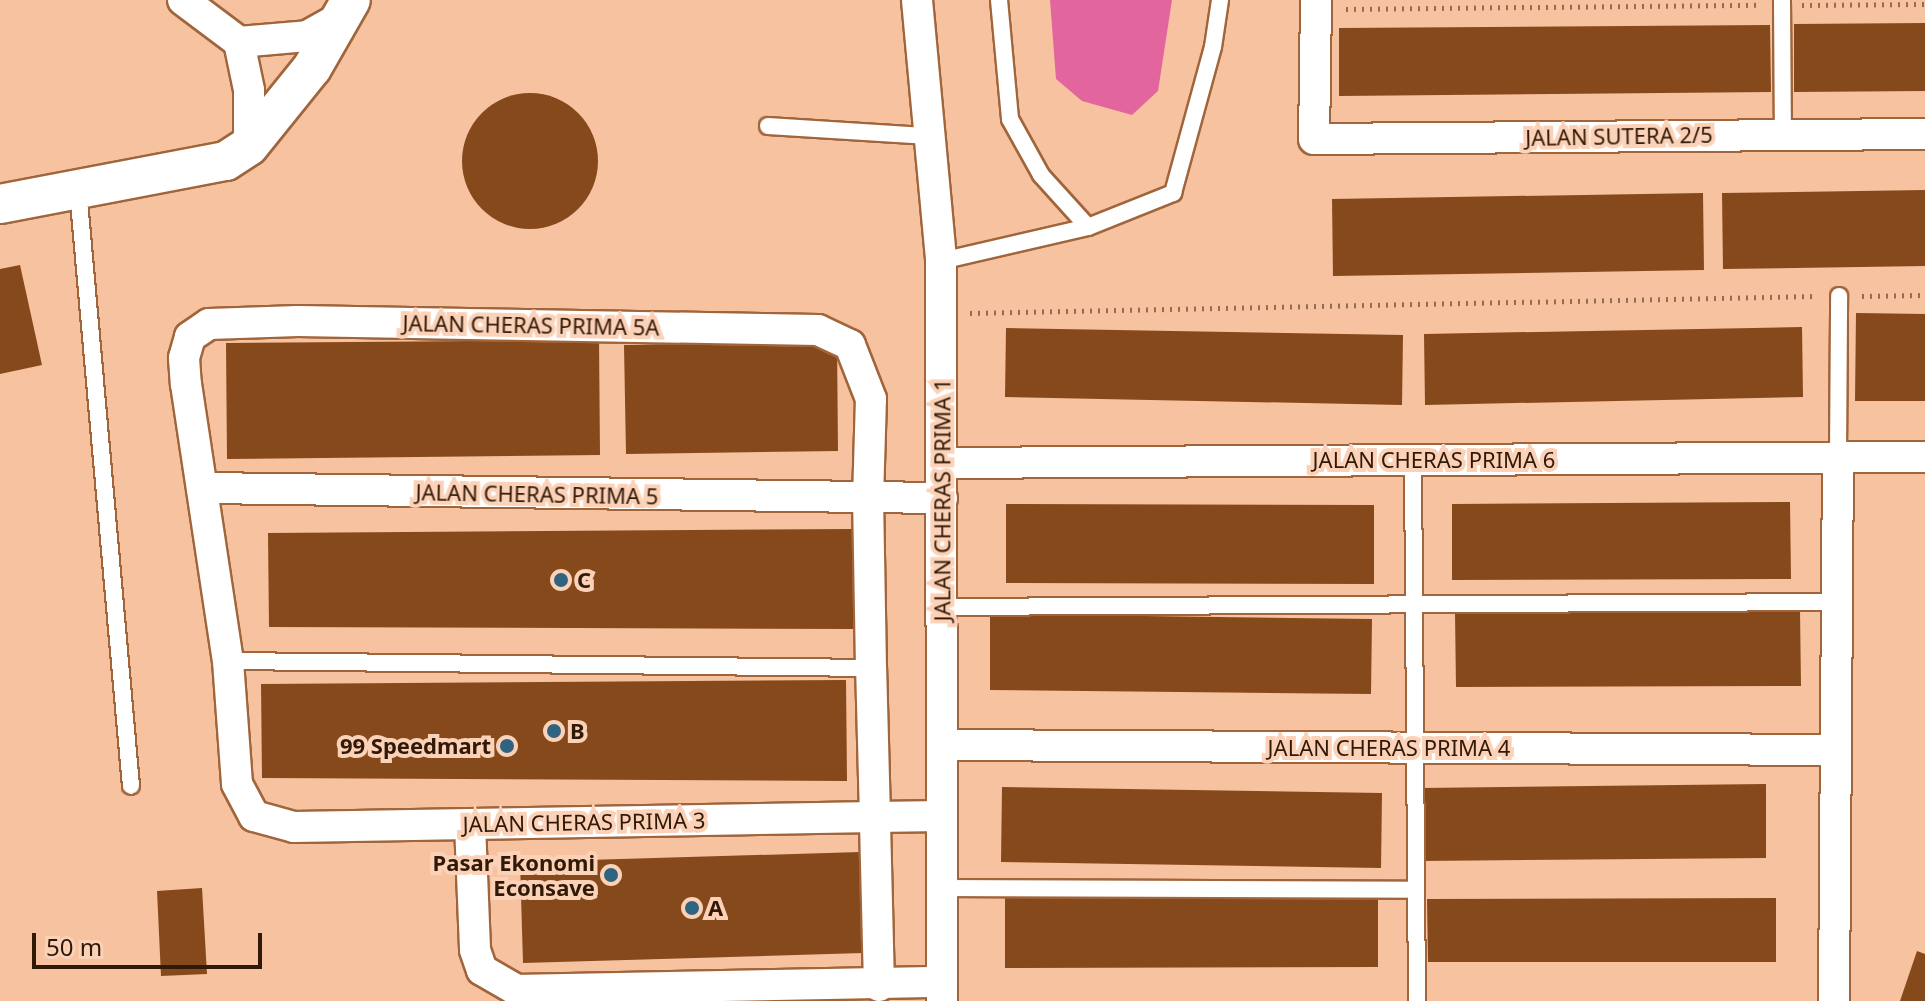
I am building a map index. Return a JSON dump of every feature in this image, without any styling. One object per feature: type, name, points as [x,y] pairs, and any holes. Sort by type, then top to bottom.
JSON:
[{"type":"street","points":[[183,0],[239,42],[249,90],[249,146]]},
{"type":"street","name":"JALAN CHERAS PRIMA 1","points":[[917,0],[941,261],[942,992]]},
{"type":"street","name":"JALAN SUTERA 2/5","points":[[1315,5],[1314,139],[1925,134]]},
{"type":"street","points":[[239,42],[307,36],[348,8]]},
{"type":"street","points":[[0,204],[195,170],[226,161],[249,146],[312,68],[348,8]]},
{"type":"street","name":"JALAN CHERAS PRIMA 5A","points":[[209,324],[818,330],[850,345],[871,399],[868,499]]},
{"type":"street","name":"JALAN CHERAS PRIMA 3","points":[[209,324],[190,337],[184,358],[228,661],[237,784],[243,804],[254,816],[294,827],[942,816]]},
{"type":"street","points":[[1834,1001],[1838,457]]},
{"type":"street","name":"JALAN CHERAS PRIMA 6","points":[[942,463],[1925,457]]},
{"type":"street","name":"JALAN CHERAS PRIMA 5","points":[[205,488],[942,498]]},
{"type":"street","points":[[868,499],[879,986]]},
{"type":"street","name":"JALAN CHERAS PRIMA 4","points":[[942,745],[1836,750]]},
{"type":"street","points":[[470,824],[475,950],[482,970],[497,983],[516,990],[879,986],[942,992]]},
{"type":"lane","points":[[999,0],[1010,119],[1041,175],[1088,227]]},
{"type":"lane","points":[[941,261],[1088,227],[1173,193],[1213,47],[1220,0]]},
{"type":"lane","points":[[1782,3],[1783,135]]},
{"type":"lane","points":[[768,126],[929,136]]},
{"type":"lane","points":[[78,190],[131,786]]},
{"type":"lane","points":[[1838,457],[1839,296]]},
{"type":"lane","points":[[1413,460],[1417,1001]]},
{"type":"lane","points":[[942,607],[1837,602]]},
{"type":"lane","points":[[228,661],[871,668]]},
{"type":"lane","points":[[942,888],[1416,890]]},
{"type":"path","points":[[1315,5],[1925,4]]},
{"type":"path","points":[[942,313],[1925,295]]},
{"type":"shaded area","points":[[1050,0],[1172,0],[1158,91],[1132,115],[1082,101],[1056,79]]},
{"type":"building","points":[[1925,23],[1925,91],[1794,92],[1794,24]]},
{"type":"building","points":[[1770,25],[1771,92],[1339,96],[1339,28]]},
{"type":"building","points":[[530,93],[556,98],[578,113],[593,135],[598,161],[593,187],[578,209],[556,224],[530,229],[504,224],[482,209],[467,187],[462,161],[467,135],[482,113],[504,98]]},
{"type":"building","points":[[1925,190],[1925,266],[1723,269],[1722,193]]},
{"type":"building","points":[[1703,193],[1704,270],[1333,276],[1332,199]]},
{"type":"building","points":[[20,265],[42,365],[0,374],[0,269]]},
{"type":"building","points":[[1856,313],[1925,314],[1925,401],[1855,401]]},
{"type":"building","points":[[1802,327],[1803,397],[1425,405],[1424,334]]},
{"type":"building","points":[[1006,328],[1403,335],[1402,405],[1005,397]]},
{"type":"building","points":[[599,340],[600,455],[227,459],[226,343]]},
{"type":"building","points":[[837,342],[838,451],[626,454],[624,345]]},
{"type":"building","points":[[1790,502],[1791,579],[1452,580],[1452,504]]},
{"type":"building","points":[[1006,504],[1374,505],[1374,584],[1006,583]]},
{"type":"building","name":"C","points":[[853,529],[854,629],[269,627],[268,533]]},
{"type":"building","points":[[1800,611],[1801,686],[1456,687],[1455,613]]},
{"type":"building","points":[[990,614],[1372,619],[1371,694],[990,690]]},
{"type":"building","name":"B","points":[[846,680],[847,781],[262,778],[261,684]]},
{"type":"building","points":[[1766,784],[1766,858],[1421,861],[1421,788]]},
{"type":"building","points":[[1002,787],[1382,793],[1381,868],[1001,862]]},
{"type":"building","name":"A","points":[[860,852],[863,953],[523,963],[520,862]]},
{"type":"building","points":[[202,888],[207,974],[161,976],[157,891]]},
{"type":"building","points":[[1005,892],[1378,892],[1378,967],[1005,968]]},
{"type":"building","points":[[1776,898],[1776,962],[1428,962],[1427,899]]},
{"type":"building","points":[[1917,951],[1925,954],[1925,1001],[1900,1001]]},
{"type":"place","name":"C","points":[[561,580]]},
{"type":"place","name":"B","points":[[554,731]]},
{"type":"place","name":"99 Speedmart","points":[[507,746]]},
{"type":"place","name":"Pasar Ekonomi Econsave","points":[[611,875]]},
{"type":"place","name":"A","points":[[692,908]]}]
